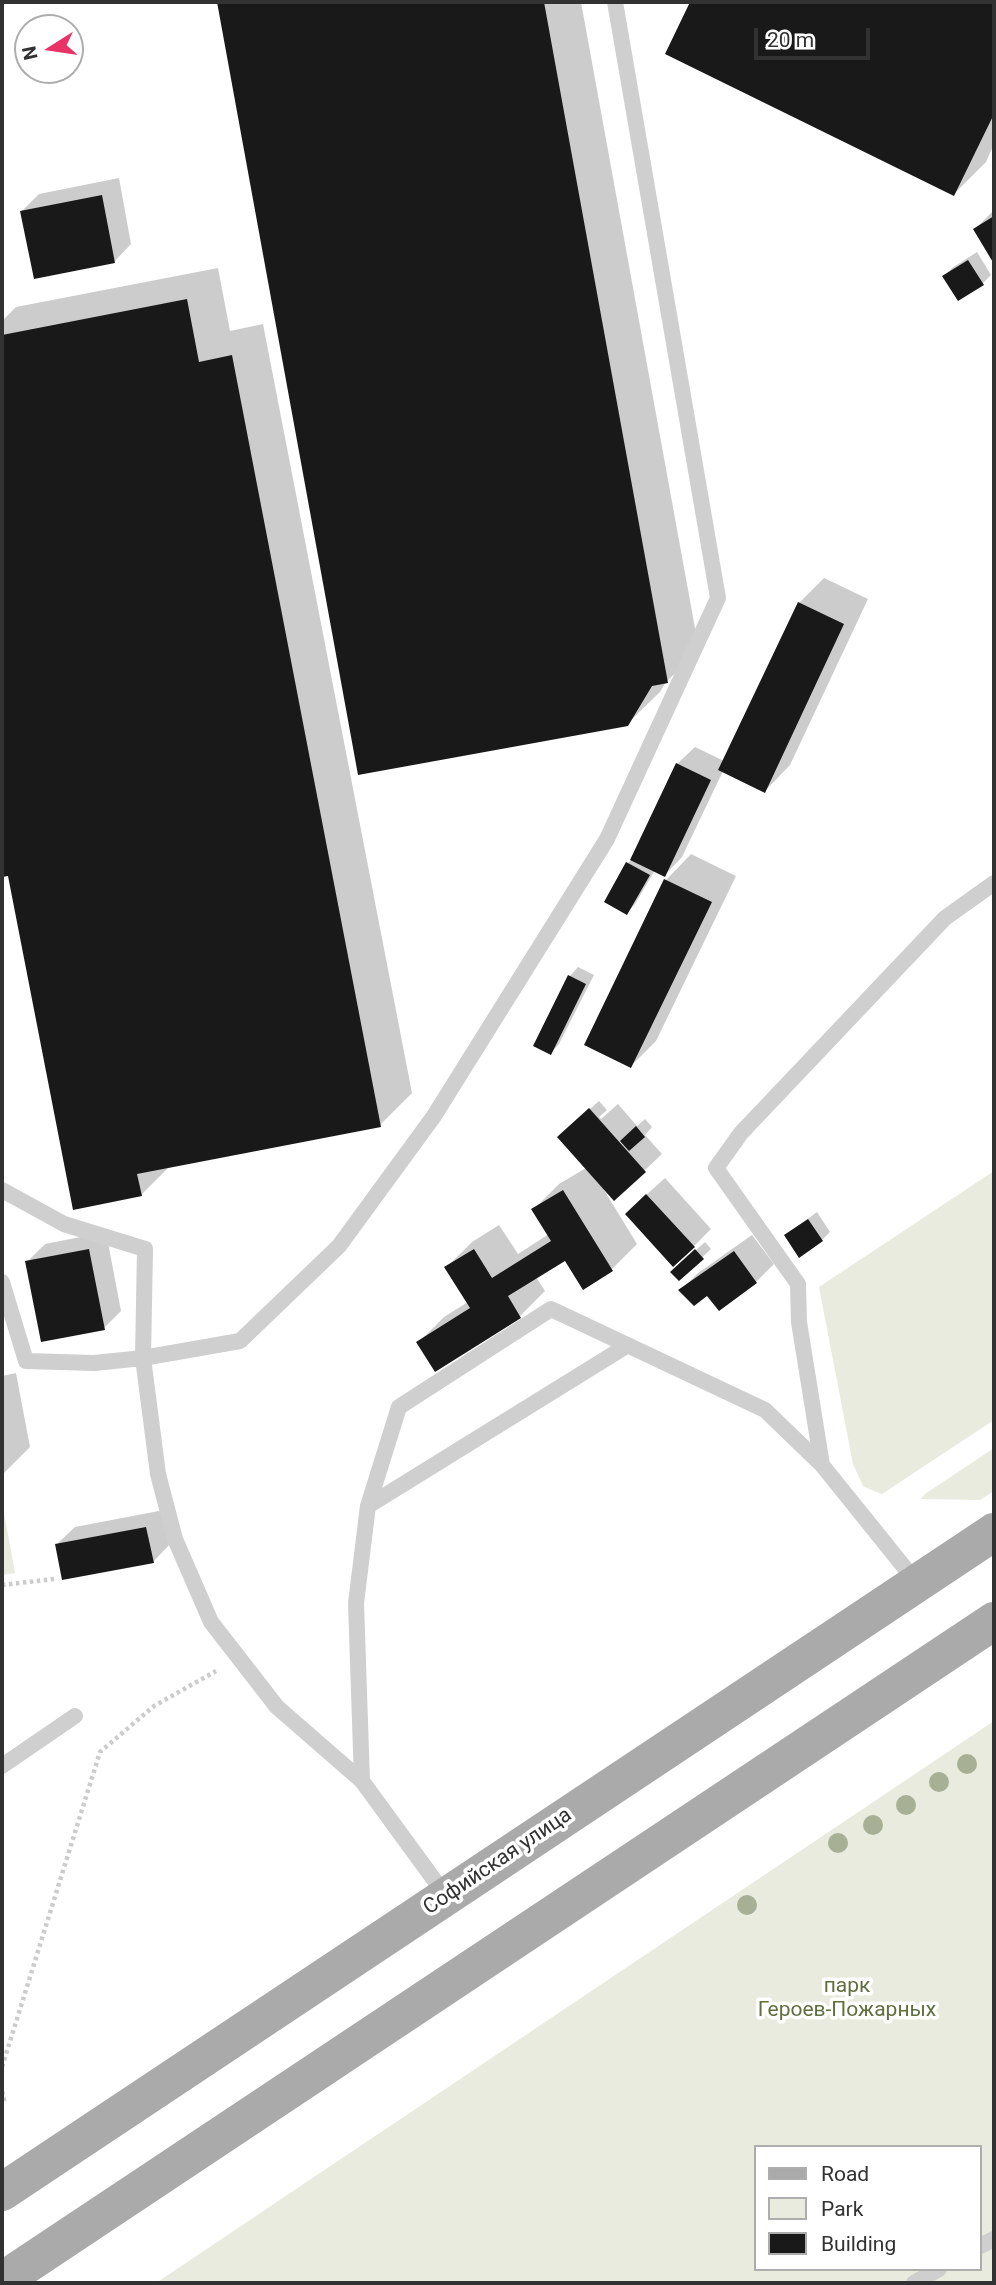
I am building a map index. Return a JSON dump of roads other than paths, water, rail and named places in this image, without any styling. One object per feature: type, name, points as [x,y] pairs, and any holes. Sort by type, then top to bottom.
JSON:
[{"type":"main road","name":"Софийская улица","points":[[2,2192],[994,1532]]},
{"type":"main road","points":[[2,2281],[994,1621]]},
{"type":"lane","points":[[2,1282],[26,1361],[94,1363],[143,1358],[240,1341],[339,1246],[434,1115],[607,839],[718,598],[615,2]]},
{"type":"lane","points":[[822,1465],[799,1322],[798,1284],[716,1168],[741,1133],[945,918],[994,883]]},
{"type":"lane","points":[[2,1189],[64,1224],[145,1249],[143,1358],[158,1474],[175,1539],[211,1622],[277,1707],[362,1781],[446,1896]]},
{"type":"lane","points":[[362,1781],[356,1603],[368,1506],[399,1407],[551,1309],[765,1410],[822,1465],[917,1583]]},
{"type":"lane","points":[[368,1506],[628,1345]]},
{"type":"lane","points":[[2,1766],[75,1716]]},
{"type":"lane","points":[[914,2283],[935,2271]]},
{"type":"park label","name":"парк Героев-Пожарных","points":[[847,1999]]}]
